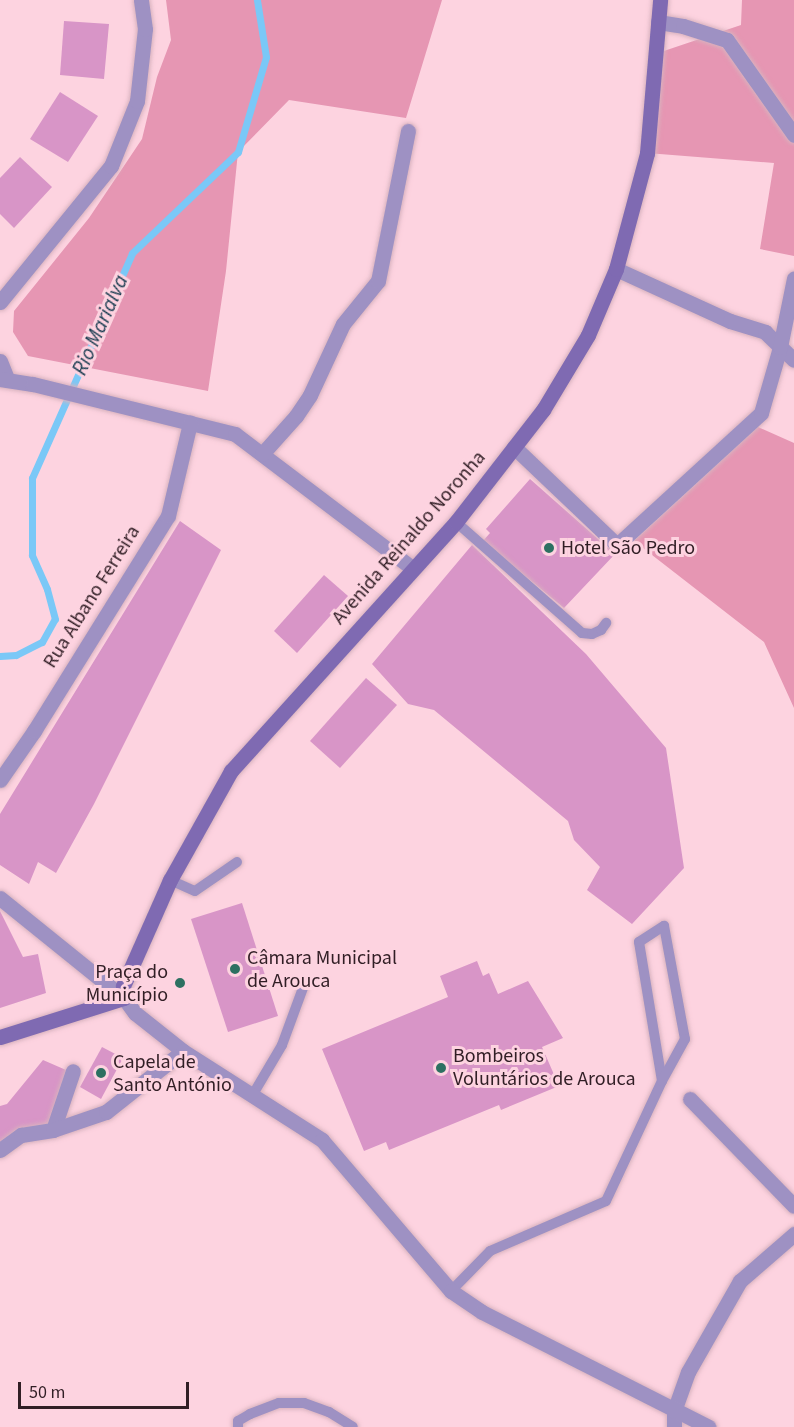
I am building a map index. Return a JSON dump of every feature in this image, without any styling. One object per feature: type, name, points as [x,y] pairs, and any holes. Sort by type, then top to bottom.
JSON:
[{"type":"main road","name":"Avenida Reinaldo Noronha","points":[[124,998],[123,986],[170,880],[231,771],[412,568],[456,522],[543,410],[588,335],[616,269],[647,153],[660,0]]},
{"type":"main road","points":[[0,1037],[124,998]]},
{"type":"street","points":[[0,302],[111,166],[136,101],[145,29],[141,0]]},
{"type":"street","points":[[658,22],[727,40],[794,135]]},
{"type":"street","points":[[262,454],[306,402],[343,324],[378,281],[408,131]]},
{"type":"street","points":[[616,269],[730,321],[765,332],[794,360]]},
{"type":"street","points":[[514,447],[617,545],[760,413],[780,346],[794,278]]},
{"type":"street","points":[[0,361],[4,379],[106,401],[235,434],[412,568]]},
{"type":"street","name":"Rua Albano Ferreira","points":[[0,780],[34,731],[168,516],[190,423]]},
{"type":"street","points":[[0,898],[124,998],[135,1012],[183,1051],[322,1140],[452,1291],[482,1312],[674,1419],[709,1427]]},
{"type":"street","points":[[0,1150],[21,1135],[53,1130],[106,1112],[183,1051]]},
{"type":"street","points":[[53,1130],[73,1071]]},
{"type":"street","points":[[690,1099],[794,1206]]},
{"type":"street","points":[[674,1419],[688,1372],[740,1281],[794,1234]]},
{"type":"lane","points":[[456,522],[582,633],[592,634],[601,630],[606,623]]},
{"type":"lane","points":[[170,880],[195,891],[237,862]]},
{"type":"lane","points":[[452,1291],[490,1251],[606,1201],[662,1081],[685,1039],[664,926],[639,942],[662,1081]]},
{"type":"lane","points":[[252,1096],[282,1045],[303,988]]},
{"type":"lane","points":[[238,1427],[238,1421],[279,1403],[304,1403],[329,1412],[353,1427]]},
{"type":"shaded area","points":[[166,0],[442,0],[406,118],[289,100],[238,152],[226,271],[208,391],[28,356],[13,332],[14,311],[89,218],[142,139],[157,77],[171,40]]},
{"type":"shaded area","points":[[742,0],[794,0],[794,256],[760,249],[774,163],[647,153],[655,54],[741,25]]},
{"type":"shaded area","points":[[758,427],[794,443],[794,708],[764,642],[634,541]]},
{"type":"building","points":[[64,21],[109,24],[104,79],[60,75]]},
{"type":"building","points":[[60,92],[98,116],[68,162],[30,139]]},
{"type":"building","points":[[20,157],[52,187],[14,228],[0,214],[0,178]]},
{"type":"building","name":"Hotel São Pedro","points":[[530,479],[615,554],[564,608],[483,541],[490,533],[486,529]]},
{"type":"building","points":[[180,521],[221,550],[94,804],[56,873],[38,862],[29,884],[0,865],[0,814]]},
{"type":"building","points":[[472,545],[586,654],[666,748],[684,868],[632,924],[587,890],[600,867],[574,840],[568,821],[434,710],[408,704],[372,664]]},
{"type":"building","points":[[324,575],[348,596],[297,653],[274,631]]},
{"type":"building","points":[[366,678],[397,705],[340,768],[310,741]]},
{"type":"building","name":"Câmara Municipal de Arouca","points":[[242,903],[278,1016],[228,1032],[191,919]]},
{"type":"building","points":[[0,911],[23,957],[38,954],[46,993],[0,1008]]},
{"type":"building","name":"Bombeiros Voluntários de Arouca","points":[[477,961],[483,976],[489,973],[498,994],[528,981],[563,1038],[542,1047],[559,1086],[501,1110],[499,1105],[389,1150],[386,1142],[364,1151],[322,1049],[448,997],[440,976]]},
{"type":"building","name":"Capela de Santo António","points":[[102,1047],[123,1058],[101,1099],[80,1087]]},
{"type":"building","points":[[43,1060],[66,1070],[50,1124],[0,1146],[0,1106],[7,1104]]},
{"type":"waterway","name":"Rio Marialva","points":[[0,656],[16,655],[42,642],[55,619],[47,589],[32,555],[32,478],[132,253],[238,152],[266,57],[257,0]]},
{"type":"place","name":"Hotel São Pedro","points":[[549,548]]},
{"type":"place","name":"Câmara Municipal de Arouca","points":[[235,969]]},
{"type":"place","name":"Praça do Município","points":[[180,983]]},
{"type":"place","name":"Bombeiros Voluntários de Arouca","points":[[441,1068]]},
{"type":"place","name":"Capela de Santo António","points":[[101,1073]]}]
